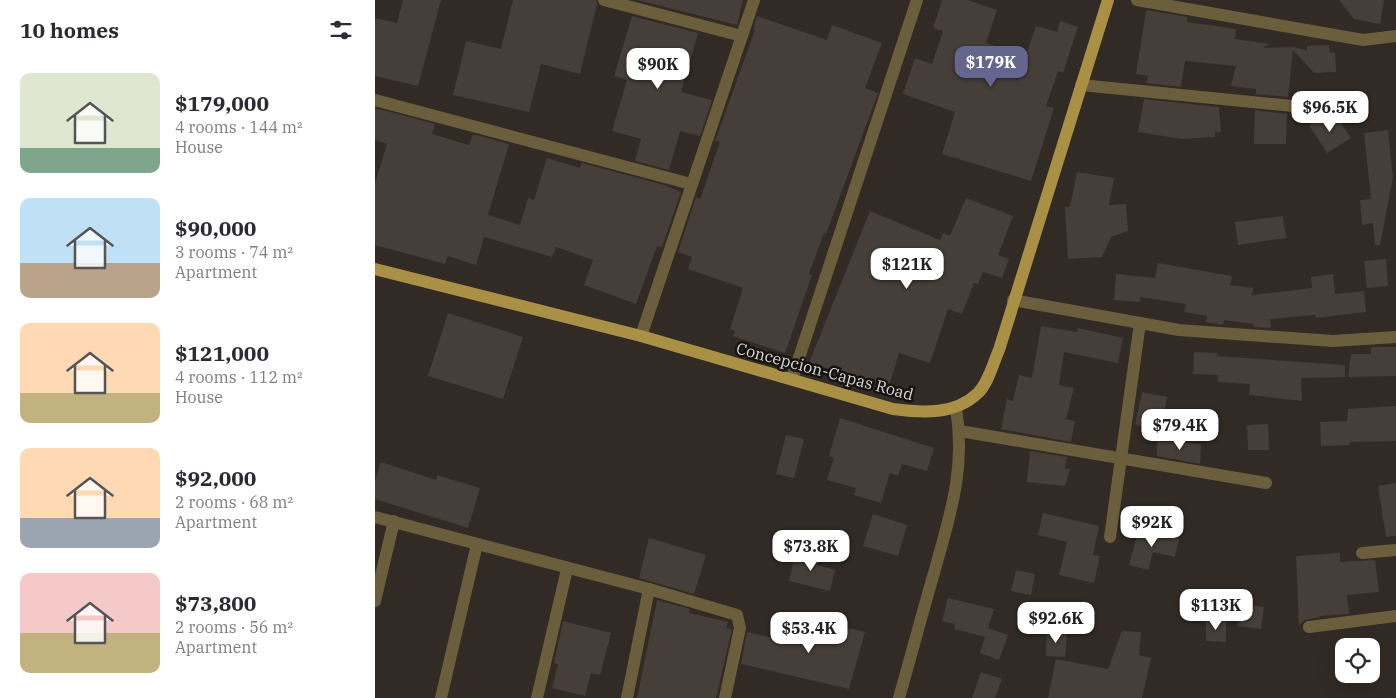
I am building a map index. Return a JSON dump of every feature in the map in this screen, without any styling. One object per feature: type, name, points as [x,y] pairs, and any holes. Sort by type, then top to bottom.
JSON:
[{"type":"main road","name":"Concepcion-Capas Road","points":[[375,269],[641,336],[893,410],[923,413],[955,408],[979,392],[989,375],[999,350],[1013,300],[1108,0]]},
{"type":"street","points":[[604,0],[742,36]]},
{"type":"street","points":[[641,336],[754,0]]},
{"type":"street","points":[[792,379],[917,0]]},
{"type":"street","points":[[1137,0],[1363,40],[1396,36]]},
{"type":"street","points":[[1081,85],[1353,112]]},
{"type":"street","points":[[375,100],[691,184]]},
{"type":"street","points":[[1013,300],[1179,330],[1333,341],[1396,337]]},
{"type":"street","points":[[1110,537],[1140,323]]},
{"type":"street","points":[[899,698],[955,497],[960,462],[960,431],[955,408]]},
{"type":"street","points":[[960,431],[1266,484]]},
{"type":"street","points":[[375,517],[649,589],[737,615],[740,628],[725,698]]},
{"type":"street","points":[[375,601],[393,521]]},
{"type":"street","points":[[441,698],[477,544]]},
{"type":"street","points":[[1362,553],[1396,550]]},
{"type":"street","points":[[537,698],[567,568]]},
{"type":"street","points":[[627,698],[649,589]]},
{"type":"street","points":[[1309,627],[1396,616]]},
{"type":"building","points":[[403,0],[441,0],[418,86],[375,76],[375,18],[397,23]]},
{"type":"building","points":[[513,0],[596,0],[597,4],[580,74],[541,64],[529,112],[453,95],[466,41],[501,49]]},
{"type":"building","points":[[637,0],[743,0],[737,25]]},
{"type":"building","points":[[942,0],[967,0],[997,10],[986,43],[1026,55],[1036,26],[1057,32],[1060,21],[1078,27],[1063,73],[1058,71],[1046,106],[1054,108],[1031,181],[942,154],[955,112],[903,94],[915,58],[932,64],[943,31],[933,28]]},
{"type":"building","points":[[1339,0],[1384,0],[1380,24],[1354,19]]},
{"type":"building","points":[[1146,10],[1188,17],[1187,22],[1236,29],[1235,39],[1269,44],[1263,48],[1293,47],[1307,50],[1307,46],[1329,45],[1330,53],[1335,52],[1336,72],[1314,73],[1293,50],[1288,97],[1256,94],[1256,89],[1231,86],[1236,66],[1185,61],[1181,87],[1146,83],[1148,76],[1136,74]]},
{"type":"building","points":[[632,16],[698,33],[681,92],[712,100],[700,136],[680,131],[669,170],[635,161],[641,139],[612,131],[627,80],[614,76]]},
{"type":"building","points":[[757,16],[827,40],[832,25],[882,43],[865,88],[878,93],[826,234],[824,233],[809,274],[812,275],[785,353],[733,336],[735,331],[730,329],[743,288],[688,269],[692,257],[678,252],[696,197],[700,199],[720,142],[715,141],[755,30],[753,30]]},
{"type":"building","points":[[1144,99],[1219,107],[1221,132],[1215,132],[1215,137],[1182,139],[1138,132]]},
{"type":"building","points":[[375,108],[435,124],[432,134],[469,145],[473,134],[509,144],[488,215],[520,225],[528,198],[534,200],[547,158],[580,168],[582,163],[664,185],[681,192],[662,247],[657,246],[636,304],[584,285],[593,260],[556,247],[552,257],[484,237],[476,265],[448,256],[445,264],[375,245],[375,183],[387,144],[375,140]]},
{"type":"building","points":[[1255,110],[1287,114],[1286,144],[1254,144]]},
{"type":"building","points":[[1322,117],[1338,119],[1351,138],[1327,153],[1309,125]]},
{"type":"building","points":[[1388,130],[1393,177],[1380,245],[1375,245],[1373,223],[1362,225],[1360,200],[1371,199],[1364,133]]},
{"type":"building","points":[[1077,172],[1114,178],[1109,205],[1126,204],[1128,231],[1111,237],[1102,257],[1068,259],[1065,207],[1070,207]]},
{"type":"building","points":[[966,198],[1013,216],[998,255],[1009,259],[1002,278],[983,272],[978,284],[974,283],[962,314],[948,309],[930,363],[899,353],[889,386],[809,363],[870,211],[940,240],[943,233],[950,236]]},
{"type":"building","points":[[1283,216],[1286,238],[1238,245],[1235,222]]},
{"type":"building","points":[[1386,259],[1388,286],[1367,288],[1364,261]]},
{"type":"building","points":[[1158,263],[1232,276],[1230,285],[1253,288],[1252,295],[1312,288],[1311,277],[1333,274],[1335,294],[1364,291],[1366,312],[1316,318],[1315,315],[1270,319],[1271,328],[1253,327],[1253,324],[1224,320],[1223,325],[1206,322],[1207,316],[1184,312],[1186,304],[1140,297],[1140,302],[1114,300],[1116,274],[1155,278]]},
{"type":"building","points":[[448,313],[523,337],[503,399],[428,376]]},
{"type":"building","points":[[1041,326],[1077,332],[1078,328],[1123,338],[1118,363],[1064,352],[1059,385],[1074,388],[1066,419],[1075,421],[1071,442],[1001,429],[1007,399],[1013,401],[1019,375],[1032,378]]},
{"type":"building","points":[[1371,347],[1396,347],[1396,376],[1348,377],[1351,354],[1371,354]]},
{"type":"building","points":[[1194,352],[1218,353],[1217,356],[1345,365],[1345,377],[1301,378],[1302,401],[1249,395],[1250,384],[1218,382],[1218,375],[1193,374]]},
{"type":"building","points":[[1142,392],[1167,397],[1160,431],[1135,425]]},
{"type":"building","points":[[1396,406],[1396,441],[1349,442],[1349,445],[1321,446],[1320,422],[1347,421],[1348,409]]},
{"type":"building","points":[[840,418],[934,448],[927,471],[902,464],[898,476],[890,473],[881,503],[854,495],[856,488],[827,480],[834,458],[829,456]]},
{"type":"building","points":[[1268,424],[1269,450],[1248,450],[1247,425]]},
{"type":"building","points":[[786,435],[804,439],[794,478],[776,474]]},
{"type":"building","points":[[1157,441],[1201,444],[1200,464],[1157,456]]},
{"type":"building","points":[[1030,451],[1067,457],[1065,468],[1070,469],[1065,486],[1027,482]]},
{"type":"building","points":[[381,462],[436,480],[437,475],[480,488],[468,528],[375,499],[375,481]]},
{"type":"building","points":[[1396,483],[1396,536],[1386,537],[1378,486]]},
{"type":"building","points":[[1043,513],[1099,526],[1093,555],[1100,556],[1094,583],[1059,575],[1067,542],[1038,535]]},
{"type":"building","points":[[873,514],[907,525],[898,556],[863,546]]},
{"type":"building","points":[[1139,528],[1179,539],[1175,557],[1153,552],[1148,570],[1129,565]]},
{"type":"building","points":[[649,538],[706,555],[694,594],[639,578]]},
{"type":"building","points":[[796,551],[819,556],[817,565],[835,570],[830,591],[789,581]]},
{"type":"building","points":[[1340,553],[1340,562],[1375,560],[1379,592],[1347,595],[1349,614],[1320,616],[1305,620],[1299,625],[1296,556]]},
{"type":"building","points":[[1016,570],[1035,574],[1031,595],[1011,591]]},
{"type":"building","points":[[948,598],[994,609],[988,628],[1008,635],[999,660],[980,653],[985,637],[954,629],[955,624],[942,621]]},
{"type":"building","points":[[657,600],[690,609],[689,613],[728,622],[726,628],[732,629],[716,698],[637,698]]},
{"type":"building","points":[[1240,604],[1264,607],[1261,629],[1238,626]]},
{"type":"building","points":[[809,619],[865,632],[849,689],[741,664],[747,632],[802,645]]},
{"type":"building","points":[[1206,620],[1226,620],[1226,642],[1206,641]]},
{"type":"building","points":[[563,621],[611,633],[600,675],[591,673],[585,696],[552,688],[558,664],[554,663]]},
{"type":"building","points":[[1122,631],[1141,632],[1139,655],[1151,658],[1142,698],[1048,698],[1056,659],[1108,669]]},
{"type":"building","points":[[1047,632],[1067,633],[1065,657],[1046,656]]},
{"type":"building","points":[[981,672],[1002,679],[995,698],[972,698]]}]
